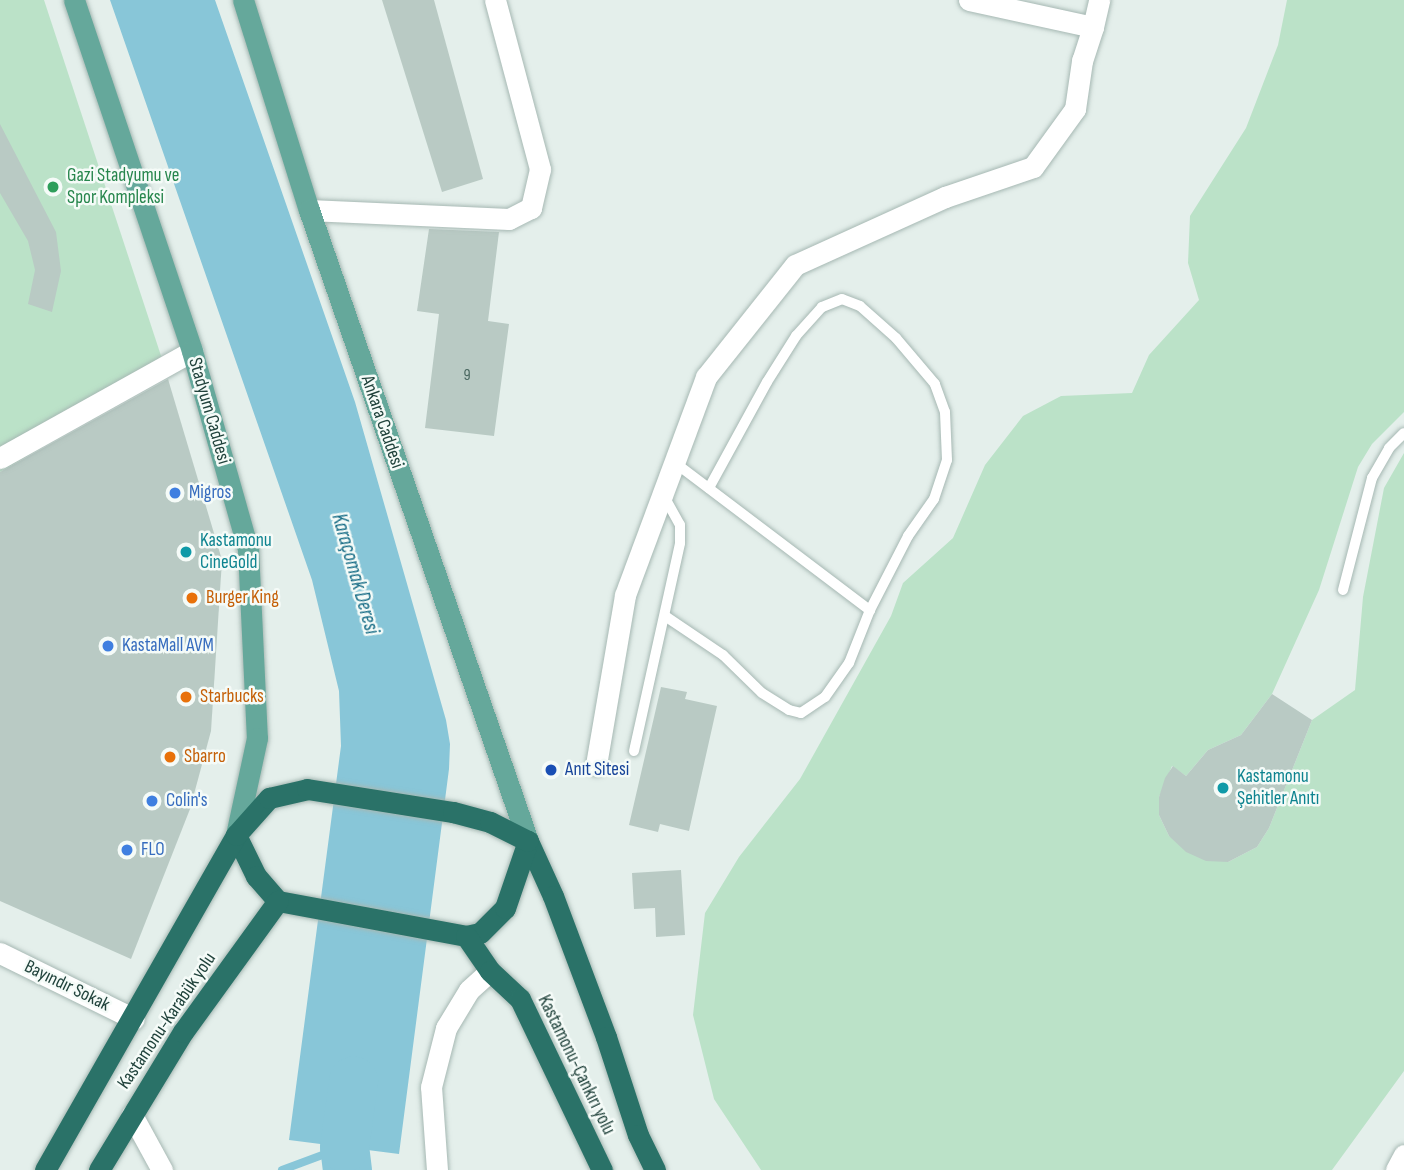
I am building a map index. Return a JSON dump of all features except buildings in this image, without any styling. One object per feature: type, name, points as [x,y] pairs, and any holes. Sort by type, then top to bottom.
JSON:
[{"type":"highway","points":[[45,1170],[134,1019],[236,835],[269,798],[307,789],[453,812],[490,822],[528,841],[505,908],[480,933],[466,936],[278,901],[256,876],[236,835]]},
{"type":"highway","name":"Kastamonu-Çankırı yolu","points":[[528,841],[553,896],[606,1037],[638,1135],[655,1170]]},
{"type":"highway","name":"Kastamonu-Karabük yolu","points":[[99,1170],[183,1032],[278,901]]},
{"type":"highway","name":"Kastamonu-Çankırı yolu","points":[[466,936],[490,971],[520,999],[602,1170]]},
{"type":"main road","name":"Stadyum Caddesi","points":[[74,0],[192,351],[248,549],[257,738],[236,835]]},
{"type":"main road","name":"Ankara Caddesi","points":[[243,0],[309,210],[528,841]]},
{"type":"street","points":[[309,210],[509,219],[531,208],[540,169],[495,0]]},
{"type":"street","points":[[969,0],[1093,27]]},
{"type":"street","points":[[596,765],[625,595],[706,377],[795,265],[945,197],[1033,167],[1075,109],[1082,61],[1099,0]]},
{"type":"street","points":[[0,458],[192,351]]},
{"type":"street","name":"Bayındır Sokak","points":[[4,959],[134,1019]]},
{"type":"street","points":[[437,1170],[431,1087],[446,1028],[469,990],[490,971]]},
{"type":"street","points":[[132,1115],[162,1170]]},
{"type":"street","points":[[1396,1170],[1404,1154]]},
{"type":"lane","points":[[665,617],[723,655],[762,693],[789,710],[801,713],[825,697],[849,663],[870,610],[908,536],[934,499],[947,460],[945,412],[935,384],[895,338],[860,306],[842,299],[822,307],[796,336],[709,488]]},
{"type":"lane","points":[[1343,590],[1372,478],[1389,448],[1404,433]]},
{"type":"lane","points":[[674,462],[870,610]]},
{"type":"lane","points":[[634,751],[675,575],[680,525],[662,493]]},
{"type":"green space","name":"Gazi Stadyumu ve Spor Kompleksi","points":[[0,0],[44,0],[167,374],[0,472]]},
{"type":"green space","points":[[1287,0],[1404,0],[1404,412],[1372,444],[1358,467],[1319,590],[1272,694],[1241,735],[1208,750],[1186,776],[1172,766],[1159,797],[1159,815],[1169,836],[1228,862],[1257,847],[1269,828],[1312,720],[1355,690],[1363,597],[1384,488],[1404,453],[1404,1071],[1332,1170],[761,1170],[714,1099],[693,1015],[705,913],[739,857],[800,779],[891,616],[903,583],[953,538],[985,465],[1023,416],[1061,396],[1132,393],[1149,355],[1199,300],[1188,263],[1190,216],[1246,128],[1278,45]]},
{"type":"water","points":[[110,0],[215,0],[355,402],[446,720],[450,744],[449,769],[399,1154],[289,1140],[341,746],[339,691],[312,580]]},
{"type":"waterway","name":"Karaçomak Deresi","points":[[347,1170],[344,1147],[353,1081]]},
{"type":"waterway","points":[[282,1170],[344,1147]]},
{"type":"place","name":"Gazi Stadyumu ve Spor Kompleksi","points":[[53,187]]},
{"type":"place","name":"Migros","points":[[175,493]]},
{"type":"place","name":"Kastamonu CineGold","points":[[186,552]]},
{"type":"place","name":"Burger King","points":[[192,598]]},
{"type":"place","name":"KastaMall AVM","points":[[108,646]]},
{"type":"place","name":"Starbucks","points":[[186,697]]},
{"type":"place","name":"Sbarro","points":[[170,757]]},
{"type":"place","name":"Anıt Sitesi","points":[[551,770]]},
{"type":"place","name":"Kastamonu Şehitler Anıtı","points":[[1223,788]]},
{"type":"place","name":"Colin's","points":[[152,801]]},
{"type":"place","name":"FLO","points":[[127,850]]}]
